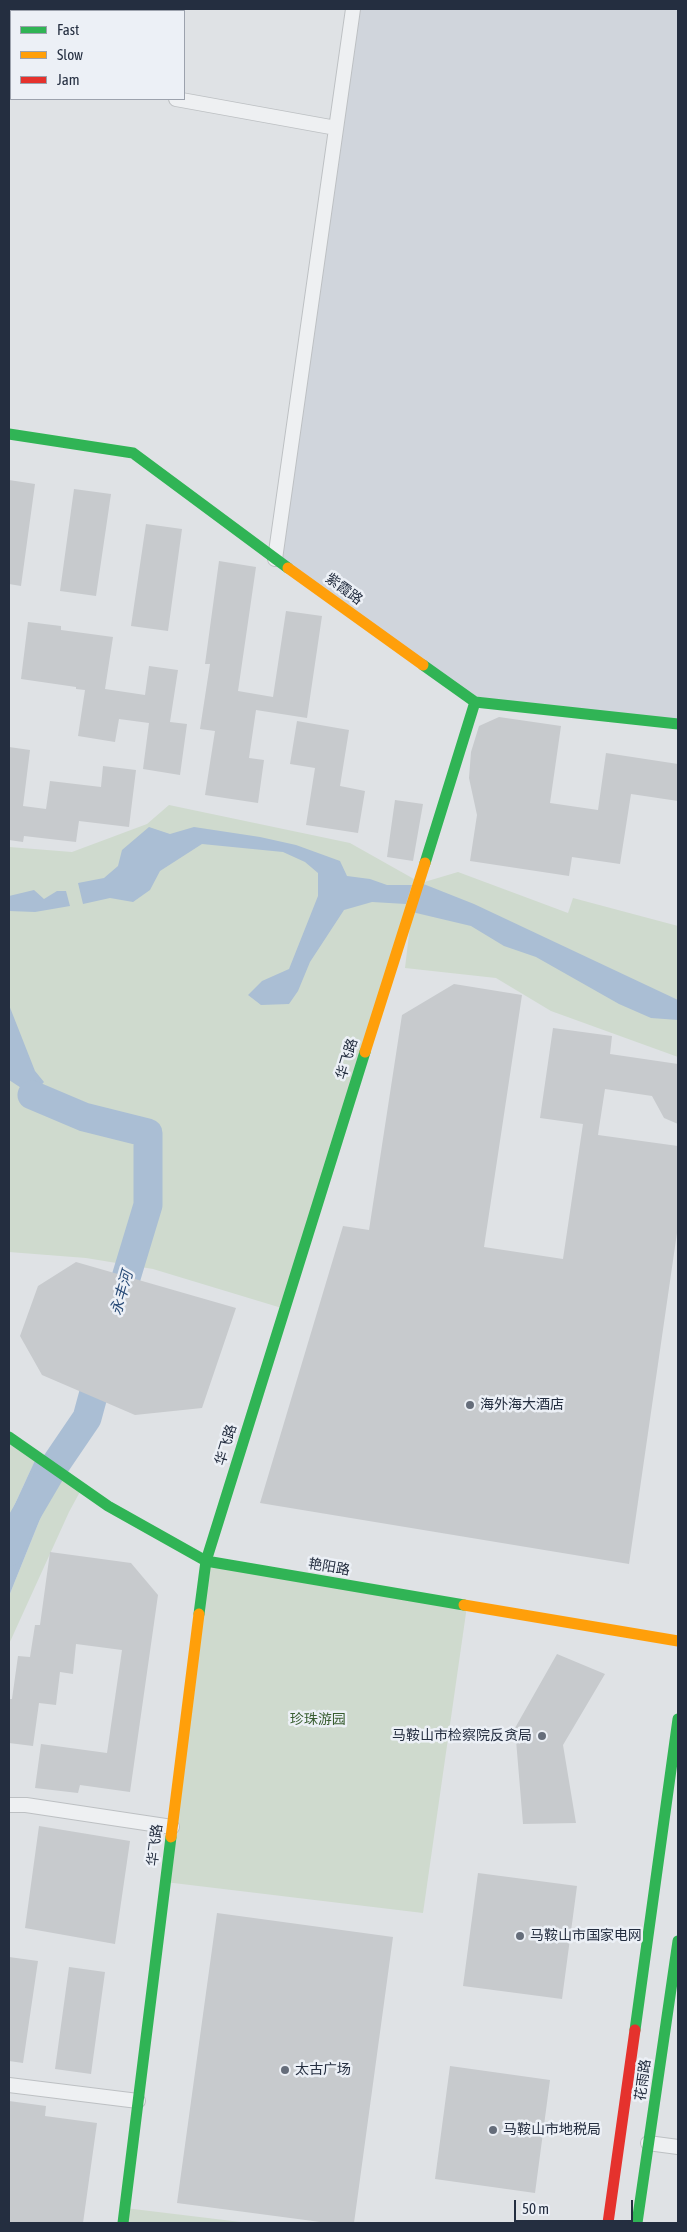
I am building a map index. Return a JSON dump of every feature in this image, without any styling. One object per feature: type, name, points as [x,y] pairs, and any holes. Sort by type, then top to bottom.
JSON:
[{"type":"street","points":[[275,559],[353,9]]},
{"type":"street","points":[[182,100],[336,128]]},
{"type":"street","name":"紫霞路","points":[[9,434],[133,453],[275,559],[475,702],[678,724]]},
{"type":"street","name":"华飞路","points":[[123,2223],[206,1561],[475,702]]},
{"type":"street","name":"艳阳路","points":[[9,1436],[108,1506],[206,1561],[678,1641]]},
{"type":"street","points":[[608,2223],[678,1719]]},
{"type":"street","points":[[9,1805],[26,1805],[172,1827]]},
{"type":"street","name":"花雨路","points":[[637,2223],[678,1941]]},
{"type":"street","points":[[9,2085],[138,2102]]},
{"type":"street","points":[[648,2143],[678,2147]]},
{"type":"shaded area","points":[[353,9],[678,9],[678,724],[475,702],[275,559]]},
{"type":"green space","points":[[169,805],[350,843],[421,883],[458,872],[568,913],[573,898],[678,926],[678,1057],[551,1011],[496,978],[405,968],[411,917],[285,1309],[153,1269],[86,1258],[9,1252],[9,847],[72,852],[147,824]]},
{"type":"green space","points":[[9,1437],[37,1456],[9,1517]]},
{"type":"green space","points":[[59,1472],[82,1488],[69,1512],[9,1644],[9,1596]]},
{"type":"green space","name":"珍珠游园","points":[[206,1561],[467,1606],[423,1913],[165,1882]]},
{"type":"green space","points":[[125,2208],[249,2223],[123,2223]]},
{"type":"water","points":[[149,827],[170,834],[194,827],[260,837],[296,845],[340,861],[347,876],[370,879],[387,885],[412,885],[406,904],[372,902],[344,910],[310,962],[298,991],[289,1004],[261,1005],[248,995],[262,981],[289,969],[318,896],[318,873],[305,862],[283,852],[202,844],[160,871],[150,890],[133,902],[110,898],[83,904],[78,883],[104,878],[118,866],[122,850]]},
{"type":"water","points":[[421,883],[474,904],[678,1000],[678,1020],[651,1018],[619,1004],[536,957],[504,946],[471,926],[412,912]]},
{"type":"water","points":[[34,890],[44,899],[57,891],[66,891],[70,906],[35,912],[9,911],[9,896]]},
{"type":"water","points":[[9,1005],[35,1071],[44,1082],[32,1095],[9,1080]]},
{"type":"water","points":[[37,1456],[59,1472],[9,1596],[9,1517]]},
{"type":"building","points":[[9,480],[35,484],[21,586],[9,584]]},
{"type":"building","points":[[74,489],[111,494],[96,596],[60,591]]},
{"type":"building","points":[[146,524],[182,529],[168,631],[131,626]]},
{"type":"building","points":[[219,561],[256,567],[238,691],[273,697],[286,611],[322,616],[307,718],[256,710],[249,758],[264,760],[258,803],[205,795],[215,731],[200,729],[210,664],[205,664]]},
{"type":"building","points":[[28,622],[61,626],[61,630],[113,637],[105,689],[145,695],[149,666],[178,670],[170,722],[187,724],[180,775],[143,769],[149,723],[119,719],[115,742],[78,736],[85,690],[21,679]]},
{"type":"building","points":[[499,717],[561,726],[550,803],[598,810],[606,753],[678,764],[678,801],[631,794],[620,864],[572,857],[569,876],[470,861],[477,815],[469,778],[471,752],[479,726]]},
{"type":"building","points":[[297,721],[349,730],[340,786],[365,791],[358,833],[306,825],[315,768],[290,764]]},
{"type":"building","points":[[9,747],[30,750],[23,806],[46,809],[50,781],[101,787],[103,766],[136,770],[129,827],[79,821],[76,842],[24,836],[23,842],[9,840]]},
{"type":"building","points":[[395,800],[423,804],[413,861],[387,857]]},
{"type":"building","name":"海外海大酒店","points":[[454,984],[522,995],[484,1247],[563,1259],[583,1124],[540,1118],[553,1028],[612,1036],[610,1054],[678,1064],[678,1124],[664,1118],[652,1096],[605,1089],[598,1135],[678,1146],[678,1226],[629,1564],[260,1503],[343,1226],[369,1230],[402,1015]]},
{"type":"building","points":[[76,1262],[236,1308],[202,1408],[135,1415],[42,1375],[20,1336],[38,1286]]},
{"type":"building","points":[[50,1552],[131,1563],[158,1595],[130,1792],[80,1785],[78,1793],[35,1788],[41,1744],[107,1753],[122,1650],[76,1644],[73,1674],[60,1672],[56,1705],[39,1703],[33,1746],[9,1743],[9,1699],[12,1699],[18,1656],[30,1657],[35,1625],[40,1625]]},
{"type":"building","name":"马鞍山市检察院反贪局","points":[[557,1654],[605,1674],[563,1745],[576,1823],[523,1824],[515,1728]]},
{"type":"building","points":[[39,1826],[130,1841],[115,1944],[25,1928]]},
{"type":"building","name":"马鞍山市国家电网","points":[[478,1873],[577,1886],[562,1999],[463,1986]]},
{"type":"building","name":"太古广场","points":[[217,1913],[393,1937],[354,2223],[328,2223],[177,2203]]},
{"type":"building","points":[[9,1957],[38,1961],[23,2063],[9,2061]]},
{"type":"building","points":[[69,1967],[105,1972],[91,2074],[55,2069]]},
{"type":"building","name":"马鞍山市地税局","points":[[450,2066],[550,2080],[535,2193],[435,2179]]},
{"type":"building","points":[[9,2101],[46,2106],[45,2116],[97,2123],[83,2223],[9,2223]]},
{"type":"waterway","name":"永丰河","points":[[32,1095],[84,1117],[148,1133],[148,1205],[115,1314]]},
{"type":"waterway","name":"永丰河","points":[[9,1552],[19,1526],[53,1468],[87,1418],[103,1359]]},
{"type":"traffic: fast","points":[[9,434],[133,453],[288,568]]},
{"type":"traffic: fast","points":[[423,665],[475,702],[678,724]]},
{"type":"traffic: fast","points":[[425,863],[475,702]]},
{"type":"traffic: fast","points":[[199,1614],[206,1561],[365,1052]]},
{"type":"traffic: fast","points":[[9,1437],[108,1506],[206,1561],[464,1605]]},
{"type":"traffic: fast","points":[[635,2030],[678,1719]]},
{"type":"traffic: fast","points":[[123,2223],[171,1837]]},
{"type":"traffic: fast","points":[[637,2223],[678,1941]]},
{"type":"traffic: slow","points":[[288,568],[423,665]]},
{"type":"traffic: slow","points":[[365,1052],[425,863]]},
{"type":"traffic: slow","points":[[464,1605],[678,1641]]},
{"type":"traffic: slow","points":[[171,1837],[199,1614]]},
{"type":"traffic: jam","points":[[608,2223],[635,2030]]},
{"type":"place","name":"海外海大酒店","points":[[470,1405]]},
{"type":"place","name":"马鞍山市检察院反贪局","points":[[542,1736]]},
{"type":"place","name":"马鞍山市国家电网","points":[[520,1936]]},
{"type":"place","name":"太古广场","points":[[285,2070]]},
{"type":"place","name":"马鞍山市地税局","points":[[493,2130]]}]
